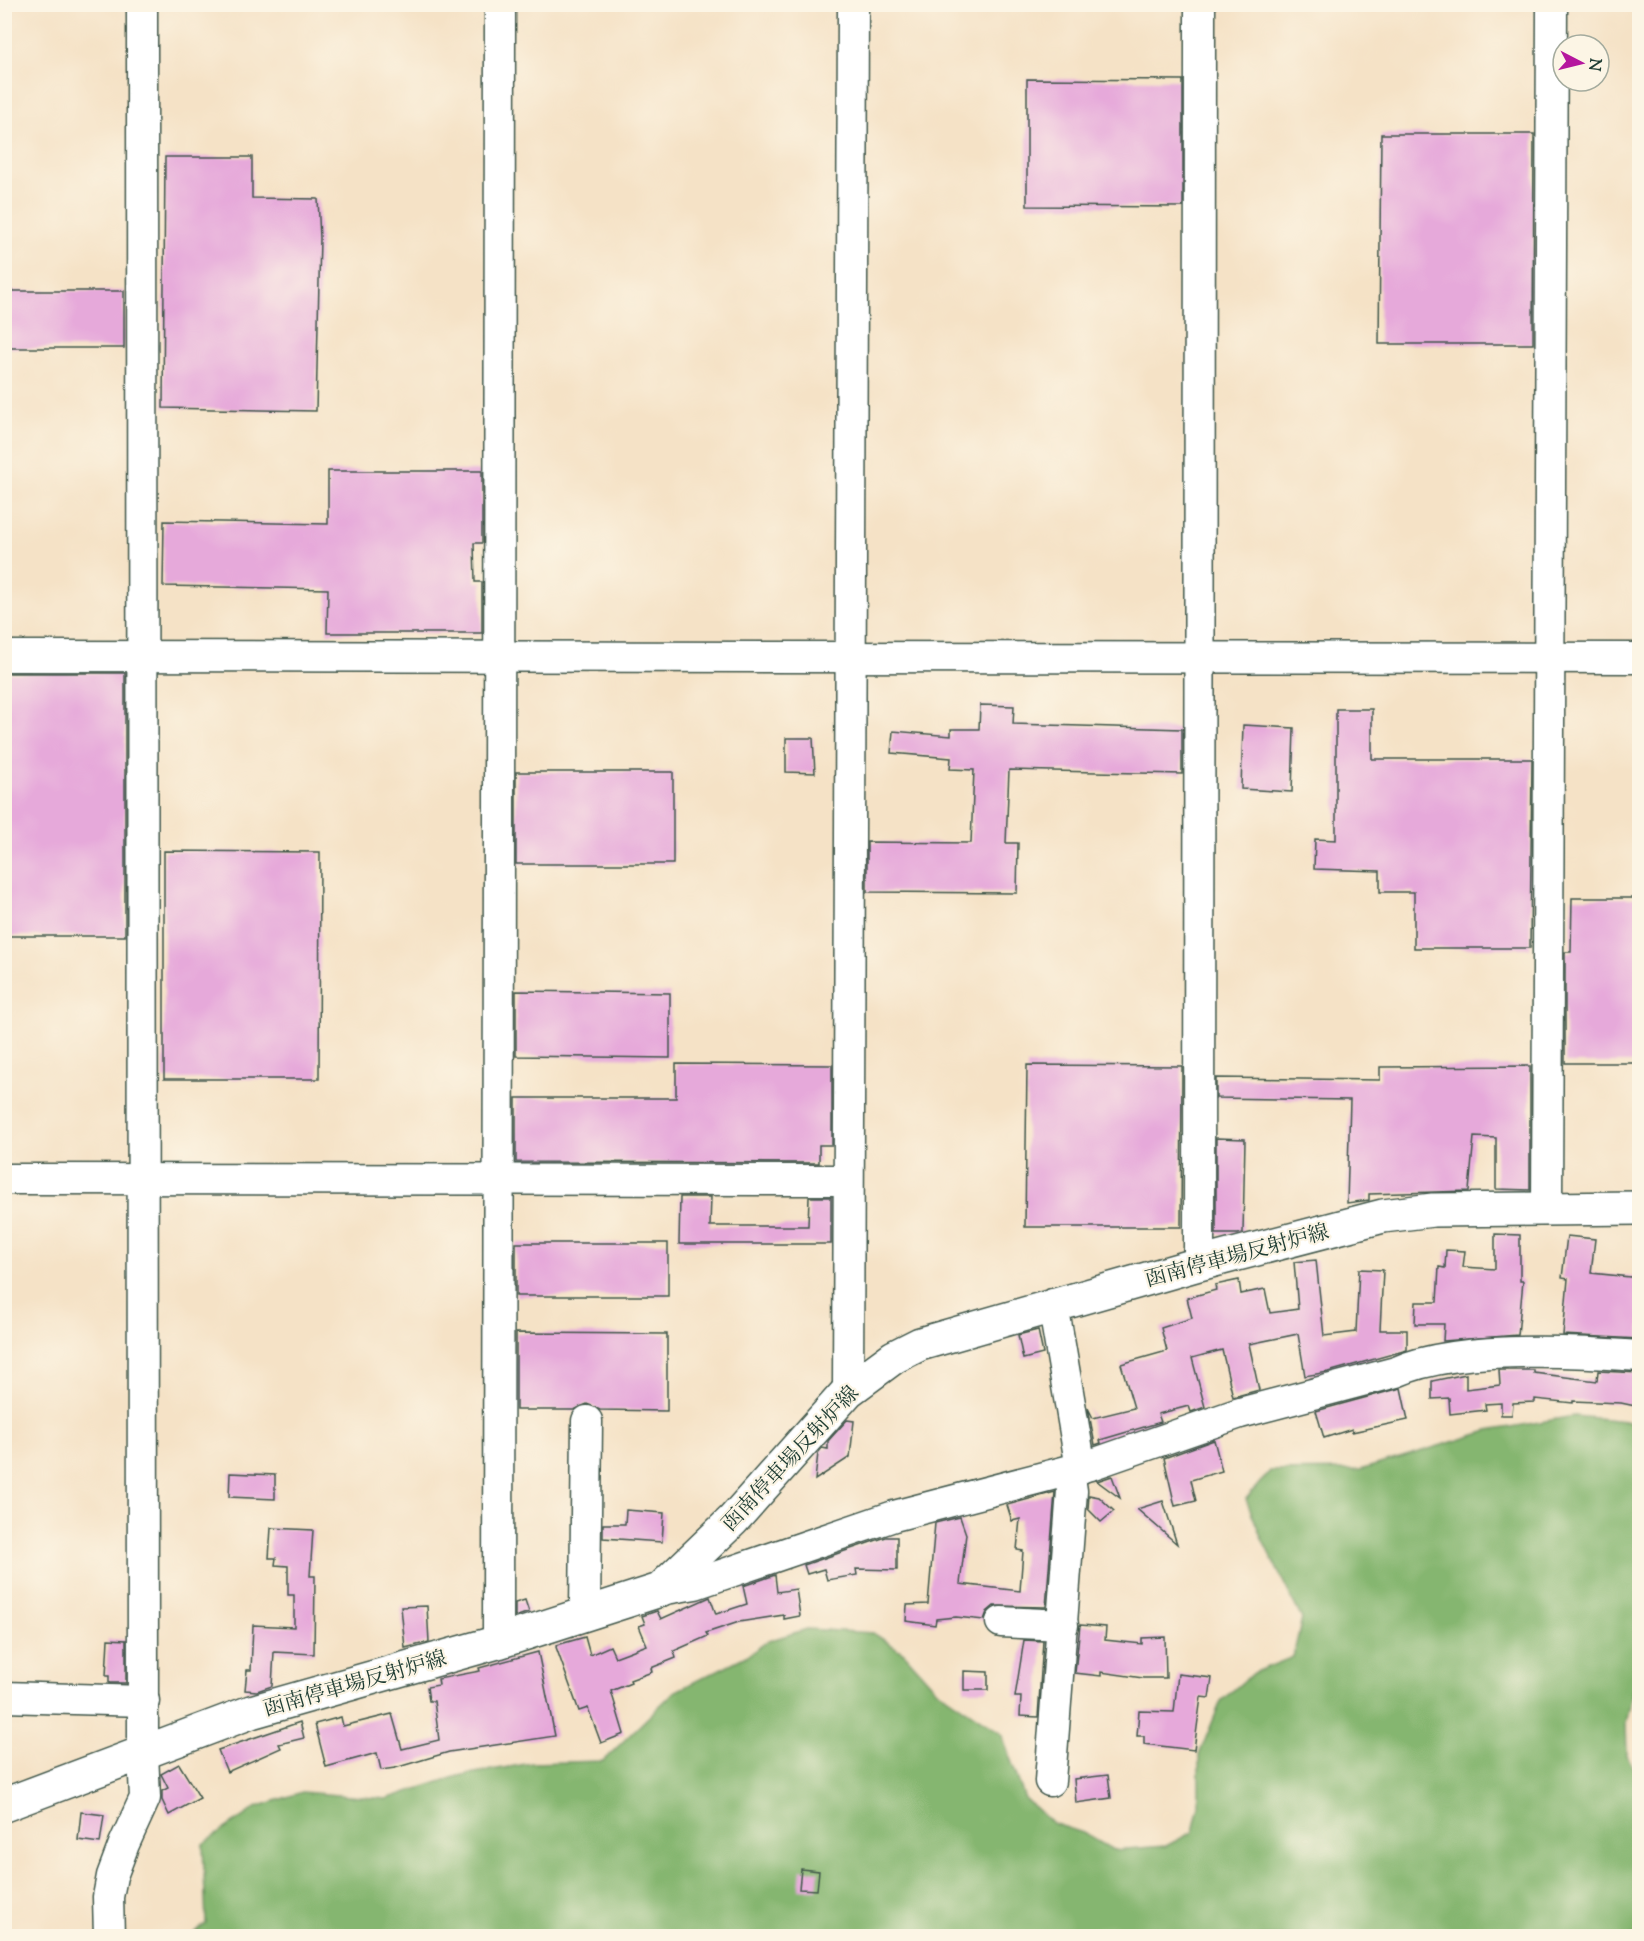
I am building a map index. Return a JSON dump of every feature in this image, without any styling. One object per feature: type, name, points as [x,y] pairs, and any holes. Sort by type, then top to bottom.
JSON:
[{"type":"main road","name":"函南停車場反射炉線","points":[[4,1805],[251,1712],[498,1642],[660,1590],[733,1520],[848,1390],[894,1357],[920,1344],[1053,1304],[1383,1216],[1433,1210],[1640,1208]]},
{"type":"street","points":[[109,1936],[108,1897],[112,1876],[145,1798],[154,1749],[144,1701],[142,4]]},
{"type":"street","points":[[498,1642],[500,4]]},
{"type":"street","points":[[848,1390],[853,4]]},
{"type":"street","points":[[1199,1264],[1200,4]]},
{"type":"street","points":[[1547,1210],[1552,4]]},
{"type":"street","points":[[4,656],[1640,658]]},
{"type":"street","points":[[4,1179],[848,1180]]},
{"type":"street","points":[[1050,1780],[1075,1469],[1053,1304]]},
{"type":"street","points":[[660,1590],[695,1584],[768,1557],[894,1516],[1075,1469],[1240,1413],[1396,1372],[1415,1363],[1445,1357],[1495,1354],[1640,1356]]},
{"type":"street","points":[[585,1614],[587,1420]]},
{"type":"street","points":[[1001,1622],[1063,1625]]},
{"type":"street","points":[[4,1697],[144,1701]]},
{"type":"green space","points":[[1574,1416],[1626,1421],[1639,1426],[1639,1675],[1633,1688],[1626,1724],[1627,1755],[1639,1779],[1639,1936],[190,1936],[206,1924],[203,1844],[257,1807],[302,1792],[386,1799],[458,1776],[532,1763],[603,1761],[674,1692],[748,1655],[768,1641],[807,1629],[873,1633],[904,1653],[936,1689],[1001,1733],[1025,1799],[1052,1823],[1083,1833],[1113,1850],[1166,1846],[1193,1832],[1199,1806],[1199,1755],[1221,1701],[1253,1673],[1293,1657],[1302,1619],[1263,1541],[1246,1499],[1270,1471],[1360,1470],[1488,1431]]},
{"type":"building","points":[[1027,79],[1183,80],[1183,207],[1027,206]]},
{"type":"building","points":[[1381,134],[1534,134],[1533,344],[1379,344]]},
{"type":"building","points":[[165,157],[252,157],[252,198],[318,199],[320,238],[316,411],[163,408]]},
{"type":"building","points":[[4,291],[124,291],[124,348],[4,348]]},
{"type":"building","points":[[328,471],[482,471],[482,543],[474,543],[475,582],[482,582],[482,633],[327,633],[328,589],[163,586],[164,521],[328,524]]},
{"type":"building","points":[[4,673],[125,673],[125,936],[4,936]]},
{"type":"building","points":[[980,705],[1014,706],[1013,724],[1182,729],[1182,774],[1009,770],[1006,843],[1018,843],[1017,893],[867,892],[867,842],[971,843],[974,770],[950,769],[951,758],[891,753],[893,731],[951,736],[951,729],[979,729]]},
{"type":"building","points":[[1336,709],[1372,709],[1372,759],[1532,759],[1530,948],[1414,948],[1414,892],[1380,892],[1380,871],[1314,869],[1315,839],[1336,840]]},
{"type":"building","points":[[1243,725],[1294,728],[1292,792],[1241,789]]},
{"type":"building","points":[[786,738],[813,738],[815,773],[786,772]]},
{"type":"building","points":[[516,772],[673,772],[673,864],[516,864]]},
{"type":"building","points":[[164,851],[320,852],[319,1079],[164,1079]]},
{"type":"building","points":[[1572,898],[1640,898],[1640,1063],[1565,1063],[1565,952],[1571,952]]},
{"type":"building","points":[[516,991],[670,993],[670,1058],[516,1056]]},
{"type":"building","points":[[676,1064],[832,1065],[832,1145],[819,1145],[819,1163],[516,1162],[516,1098],[676,1098]]},
{"type":"building","points":[[1027,1065],[1182,1066],[1181,1227],[1025,1227]]},
{"type":"building","points":[[1530,1066],[1530,1190],[1496,1189],[1496,1138],[1474,1137],[1469,1191],[1369,1194],[1369,1200],[1347,1203],[1350,1100],[1216,1098],[1216,1078],[1380,1080],[1380,1067]]},
{"type":"building","points":[[1216,1138],[1245,1139],[1243,1233],[1216,1234]]},
{"type":"building","points":[[680,1197],[711,1197],[710,1226],[808,1226],[809,1197],[831,1197],[831,1244],[679,1244]]},
{"type":"building","points":[[1495,1234],[1520,1235],[1520,1281],[1523,1281],[1518,1335],[1443,1341],[1444,1324],[1415,1324],[1416,1302],[1437,1302],[1439,1267],[1445,1268],[1446,1250],[1465,1251],[1463,1267],[1495,1269]]},
{"type":"building","points":[[1567,1236],[1595,1239],[1591,1273],[1640,1278],[1640,1339],[1563,1335],[1568,1279],[1562,1278]]},
{"type":"building","points":[[516,1243],[668,1243],[668,1296],[516,1296]]},
{"type":"building","points":[[1316,1260],[1324,1336],[1356,1332],[1359,1269],[1383,1270],[1380,1330],[1407,1330],[1407,1350],[1328,1372],[1305,1376],[1298,1334],[1249,1344],[1259,1390],[1233,1397],[1222,1350],[1192,1358],[1205,1407],[1191,1412],[1189,1406],[1158,1414],[1161,1422],[1100,1440],[1101,1443],[1095,1445],[1088,1408],[1093,1418],[1134,1408],[1121,1364],[1167,1351],[1161,1328],[1192,1318],[1187,1298],[1216,1290],[1215,1285],[1239,1280],[1241,1294],[1265,1289],[1270,1313],[1298,1309],[1294,1262]]},
{"type":"building","points":[[1038,1330],[1043,1354],[1023,1359],[1018,1335]]},
{"type":"building","points":[[516,1333],[667,1334],[667,1411],[600,1410],[587,1404],[574,1410],[516,1410]]},
{"type":"building","points":[[1499,1370],[1534,1370],[1534,1373],[1597,1381],[1598,1371],[1640,1373],[1640,1407],[1621,1403],[1573,1401],[1573,1403],[1535,1399],[1535,1402],[1513,1403],[1512,1415],[1501,1415],[1501,1403],[1485,1404],[1486,1410],[1450,1414],[1449,1398],[1432,1399],[1432,1381],[1466,1374],[1466,1389],[1500,1385]]},
{"type":"building","points":[[1401,1388],[1408,1420],[1352,1432],[1352,1429],[1324,1438],[1316,1411]]},
{"type":"building","points":[[847,1420],[854,1421],[850,1457],[815,1480],[818,1453],[822,1448],[828,1449],[828,1441]]},
{"type":"building","points":[[1214,1440],[1222,1471],[1191,1480],[1196,1501],[1175,1506],[1164,1458]]},
{"type":"building","points":[[230,1473],[275,1475],[275,1499],[229,1497]]},
{"type":"building","points":[[1112,1476],[1120,1498],[1097,1481]]},
{"type":"building","points":[[1055,1492],[1046,1607],[994,1606],[987,1612],[984,1620],[956,1617],[936,1619],[935,1625],[906,1621],[907,1605],[928,1604],[935,1523],[960,1517],[966,1534],[960,1584],[1020,1591],[1023,1551],[1017,1550],[1020,1519],[1012,1521],[1007,1505]]},
{"type":"building","points":[[1089,1495],[1099,1497],[1114,1511],[1101,1522],[1088,1509]]},
{"type":"building","points":[[1163,1501],[1177,1544],[1137,1509]]},
{"type":"building","points":[[626,1510],[664,1513],[662,1542],[603,1538],[603,1524],[625,1524]]},
{"type":"building","points":[[271,1528],[313,1530],[310,1576],[315,1576],[314,1654],[274,1652],[272,1686],[257,1691],[245,1690],[247,1670],[251,1670],[253,1625],[294,1627],[294,1595],[288,1595],[288,1566],[275,1565],[276,1558],[269,1558]]},
{"type":"building","points":[[886,1537],[897,1537],[897,1570],[856,1569],[857,1575],[827,1580],[824,1569],[807,1574],[804,1565]]},
{"type":"building","points":[[775,1575],[777,1592],[796,1589],[800,1616],[784,1619],[784,1615],[739,1622],[706,1633],[708,1636],[674,1651],[676,1658],[651,1668],[652,1672],[630,1680],[631,1683],[611,1691],[624,1734],[601,1743],[588,1708],[579,1711],[557,1645],[585,1637],[590,1655],[610,1646],[615,1657],[647,1645],[639,1626],[645,1624],[642,1616],[657,1611],[661,1619],[710,1597],[716,1614],[747,1604],[743,1586]]},
{"type":"building","points":[[525,1600],[529,1612],[515,1617],[515,1603]]},
{"type":"building","points":[[427,1606],[429,1642],[405,1648],[401,1607]]},
{"type":"building","points":[[1080,1625],[1106,1627],[1105,1640],[1142,1644],[1142,1638],[1165,1637],[1166,1678],[1143,1678],[1101,1672],[1101,1676],[1075,1673]]},
{"type":"building","points":[[108,1639],[126,1640],[126,1683],[109,1683],[109,1676],[106,1676]]},
{"type":"building","points":[[1024,1640],[1043,1641],[1038,1717],[1020,1716],[1021,1697],[1015,1697]]},
{"type":"building","points":[[538,1652],[555,1736],[449,1752],[381,1770],[377,1753],[326,1767],[315,1724],[341,1717],[343,1726],[392,1714],[402,1749],[439,1740],[434,1701],[429,1701],[427,1687],[439,1685],[438,1679],[480,1671],[479,1668]]},
{"type":"building","points":[[964,1671],[988,1672],[988,1690],[964,1690]]},
{"type":"building","points":[[1178,1674],[1212,1678],[1209,1698],[1201,1697],[1194,1750],[1144,1744],[1144,1736],[1137,1736],[1139,1711],[1174,1712]]},
{"type":"building","points":[[300,1722],[304,1738],[279,1744],[281,1748],[227,1772],[218,1750]]},
{"type":"building","points":[[179,1764],[200,1798],[169,1815],[162,1800],[162,1791],[168,1788],[161,1774]]},
{"type":"building","points":[[1108,1775],[1111,1798],[1076,1803],[1074,1779]]},
{"type":"building","points":[[81,1812],[104,1815],[100,1843],[78,1840]]},
{"type":"building","points":[[801,1869],[819,1871],[817,1890],[799,1889]]}]
